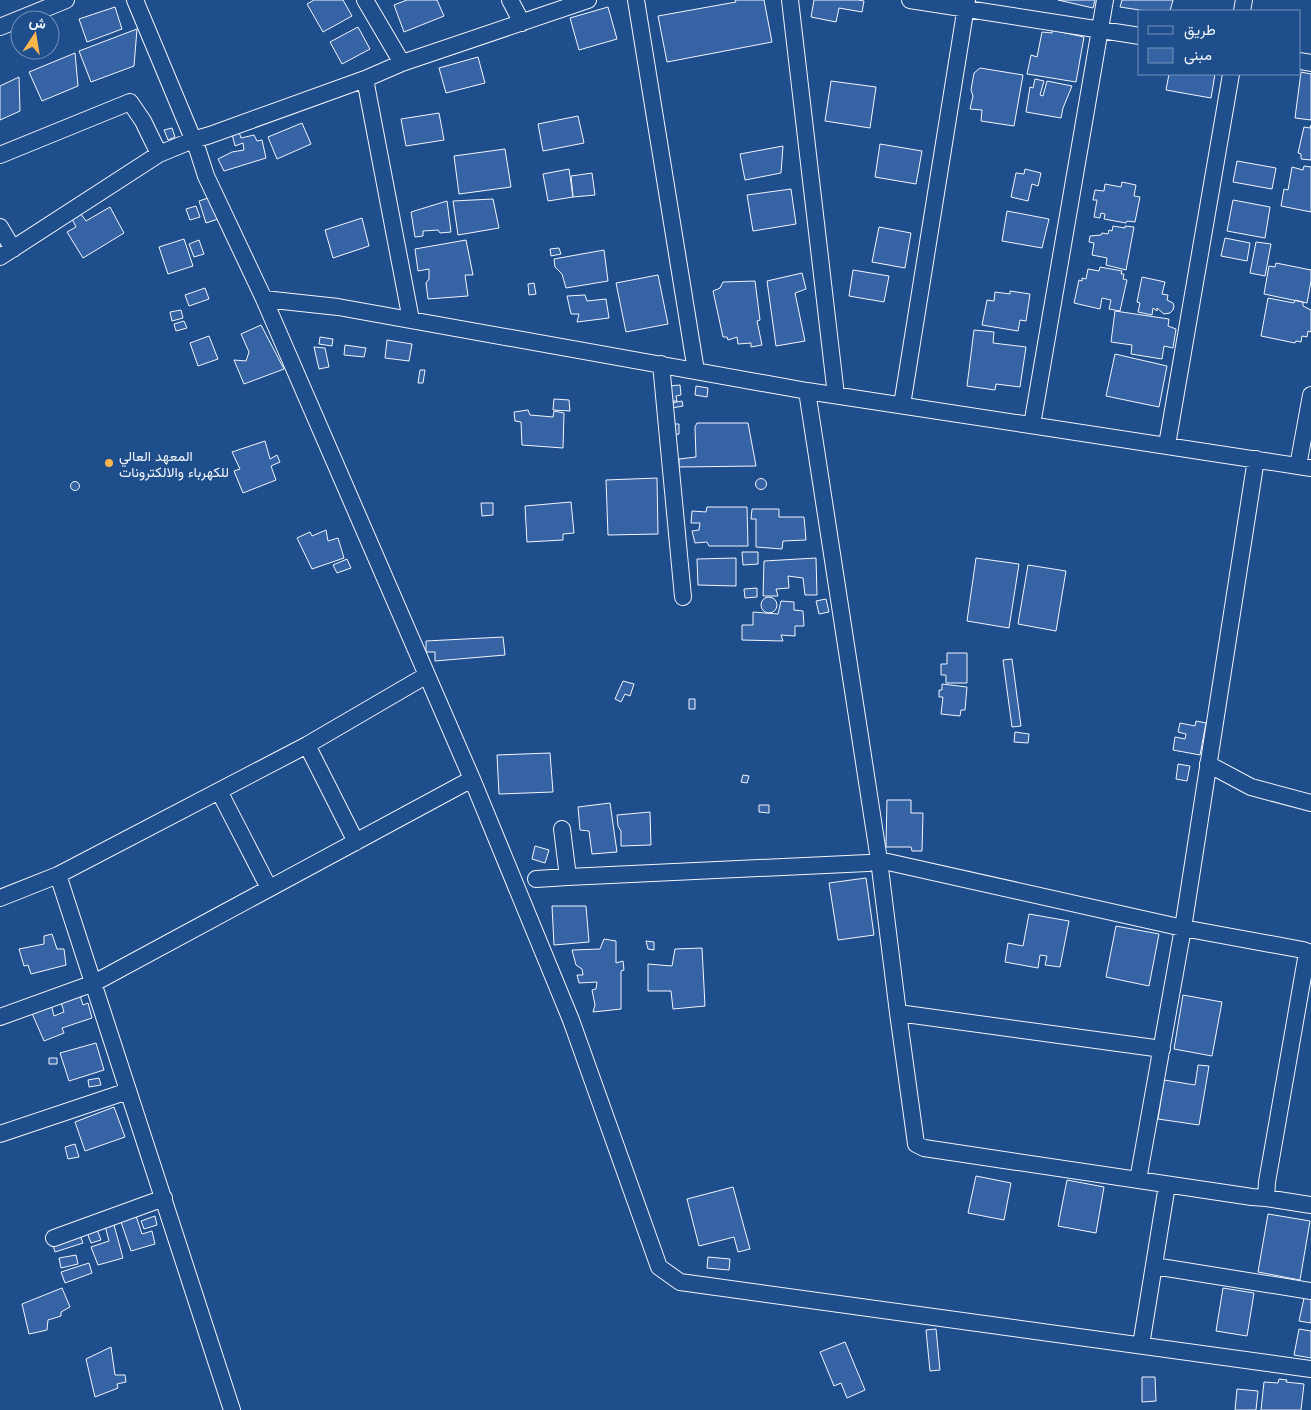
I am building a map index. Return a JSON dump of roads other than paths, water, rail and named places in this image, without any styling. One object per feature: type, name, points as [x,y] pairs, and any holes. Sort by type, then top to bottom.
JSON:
[{"type":"street","points":[[0,27],[66,0]]},
{"type":"street","points":[[136,0],[206,176],[264,299],[472,779],[571,1020],[659,1267],[680,1282],[1311,1369]]},
{"type":"street","points":[[365,0],[402,63]]},
{"type":"street","points":[[510,0],[522,22]]},
{"type":"street","points":[[0,227],[7,253],[159,154],[193,140],[365,80],[402,63],[588,0]]},
{"type":"street","points":[[636,0],[696,371]]},
{"type":"street","points":[[790,0],[836,395]]},
{"type":"street","points":[[910,0],[966,4],[1138,36]]},
{"type":"street","points":[[1032,425],[1105,0]]},
{"type":"street","points":[[902,405],[966,4]]},
{"type":"street","points":[[1167,445],[1231,75]]},
{"type":"street","points":[[365,80],[411,320]]},
{"type":"street","points":[[0,155],[130,102],[143,121],[159,154]]},
{"type":"street","points":[[264,299],[338,307],[808,391],[1304,467],[1311,395]]},
{"type":"street","points":[[661,364],[683,597]]},
{"type":"street","points":[[808,391],[880,860],[916,1144],[924,1148],[1311,1205]]},
{"type":"street","points":[[1138,1180],[1183,928],[1256,459]]},
{"type":"street","points":[[0,898],[58,875],[307,745],[428,675]]},
{"type":"street","points":[[307,745],[356,842]]},
{"type":"street","points":[[1208,764],[1251,787],[1311,803]]},
{"type":"street","points":[[0,1017],[94,983],[472,779]]},
{"type":"street","points":[[219,791],[269,888]]},
{"type":"street","points":[[562,829],[568,877]]},
{"type":"street","points":[[536,879],[868,863],[880,860],[1183,928],[1303,950],[1309,953],[1267,1182],[1266,1198]]},
{"type":"street","points":[[58,875],[232,1410]]},
{"type":"street","points":[[898,1013],[1162,1049]]},
{"type":"street","points":[[0,1134],[128,1091]]},
{"type":"street","points":[[1141,1345],[1168,1185]]},
{"type":"street","points":[[54,1238],[164,1198]]},
{"type":"street","points":[[1154,1266],[1311,1291]]},
{"type":"place","name":"المعهد العالي للكهرباء والالكترونات","points":[[109,463]]}]
